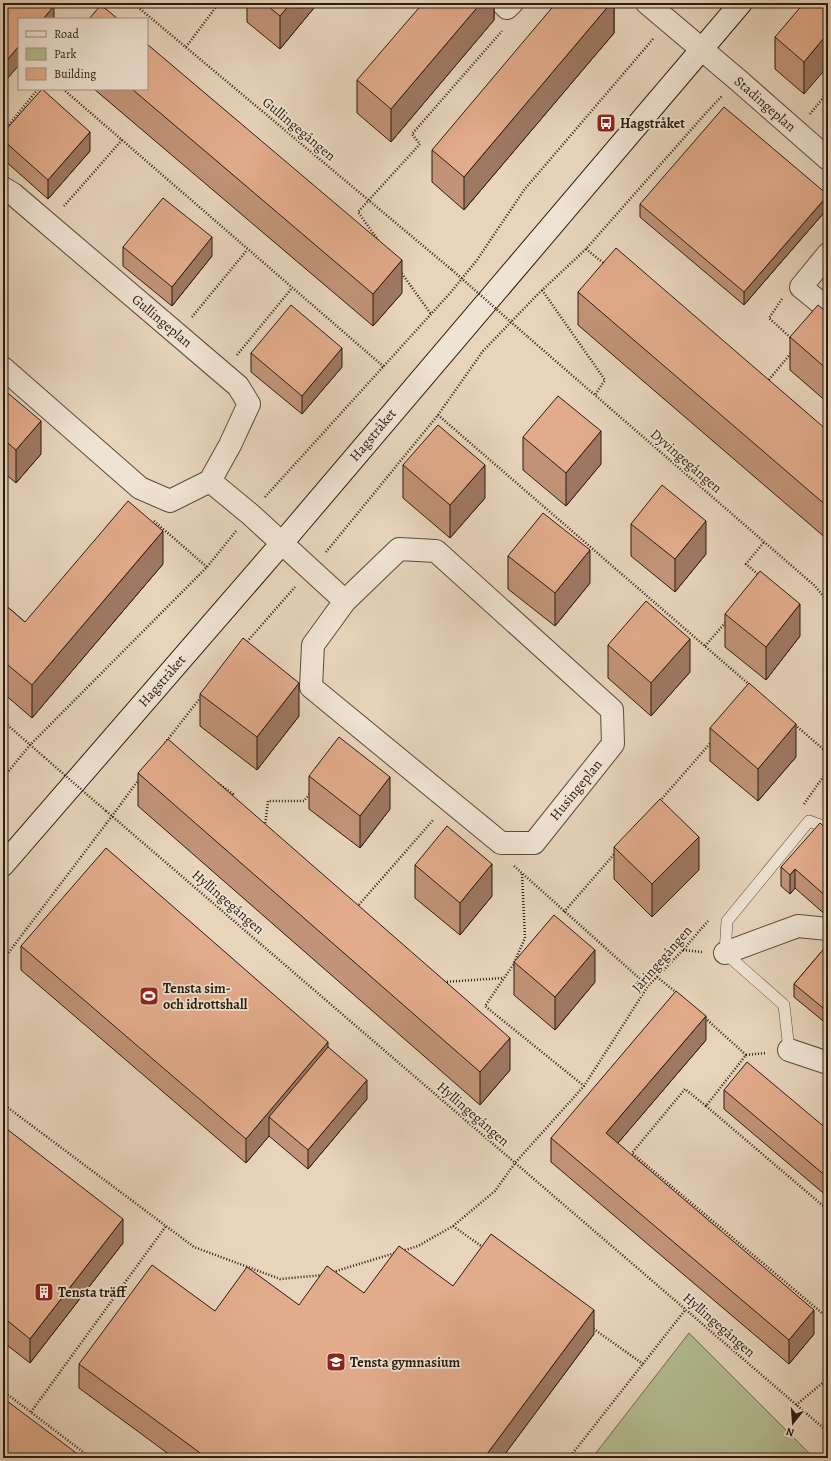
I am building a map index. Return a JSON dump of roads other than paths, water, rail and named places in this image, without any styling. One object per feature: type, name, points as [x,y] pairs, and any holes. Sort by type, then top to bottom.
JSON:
[{"type":"street","name":"Stadingeplan","points":[[647,3],[738,80],[828,160]]},
{"type":"street","name":"Hagstråket","points":[[3,865],[282,543],[741,3]]},
{"type":"street","name":"Gullingeplan","points":[[3,188],[13,194],[238,386],[249,404],[230,445],[210,481]]},
{"type":"street","points":[[828,254],[801,286],[828,309]]},
{"type":"street","points":[[3,368],[140,488],[170,501],[210,481],[250,514],[345,601]]},
{"type":"street","name":"Husingeplan","points":[[399,549],[436,551],[612,710],[613,744],[534,843],[500,843],[311,687],[313,645],[345,601],[399,549]]},
{"type":"street","points":[[725,954],[798,926],[828,929]]},
{"type":"street","points":[[789,1050],[828,1063]]},
{"type":"lane","points":[[789,1050],[784,1005],[725,954],[727,921],[809,821],[828,828]]},
{"type":"place","name":"Hagstråket","points":[[606,123]]},
{"type":"place","name":"Tensta sim- och idrottshall","points":[[149,996]]},
{"type":"place","name":"Tensta träff","points":[[44,1292]]},
{"type":"place","name":"Tensta gymnasium","points":[[336,1362]]}]
